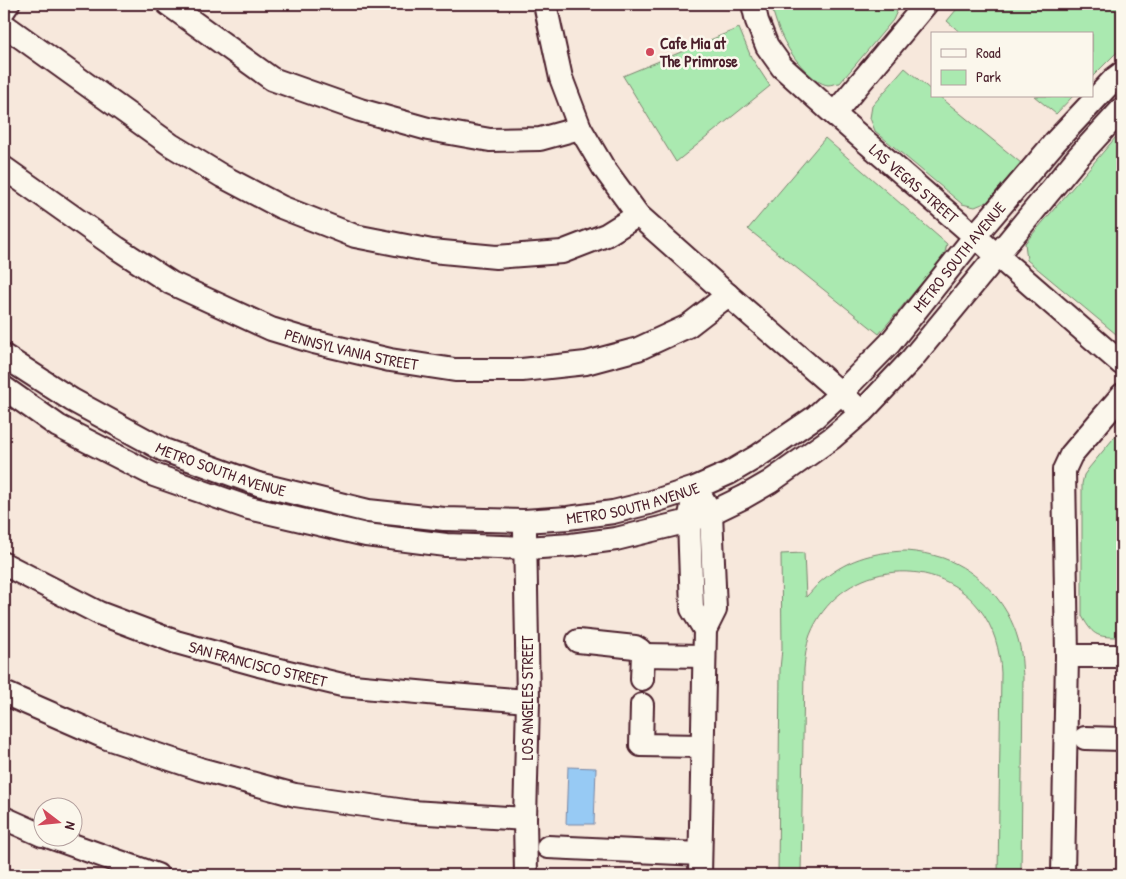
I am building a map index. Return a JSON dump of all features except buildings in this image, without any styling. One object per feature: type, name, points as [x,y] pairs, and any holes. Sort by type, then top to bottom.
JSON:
[{"type":"street","points":[[4,10],[8,4]]},
{"type":"street","points":[[168,4],[272,79],[360,110],[428,129],[490,140],[540,139],[580,128]]},
{"type":"street","points":[[545,4],[561,78],[580,128],[603,167],[638,215],[862,412]]},
{"type":"street","name":"LAS VEGAS STREET","points":[[753,4],[757,21],[767,46],[782,67],[1122,364]]},
{"type":"street","points":[[834,114],[924,5]]},
{"type":"street","points":[[4,25],[171,145],[222,176],[281,207],[355,236],[432,251],[496,256],[562,252],[606,235],[638,215]]},
{"type":"street","name":"METRO SOUTH AVENUE","points":[[4,356],[72,400],[164,450],[258,484],[368,511],[444,519],[524,522],[613,512],[649,503],[695,488],[729,473],[815,417],[890,343],[975,236],[1055,142],[1122,72]]},
{"type":"street","name":"METRO SOUTH AVENUE","points":[[4,388],[58,426],[154,475],[249,508],[366,535],[446,545],[526,548],[616,539],[689,521],[744,497],[776,477],[832,438],[862,412],[911,360],[1078,157],[1122,110]]},
{"type":"street","name":"PENNSYLVANIA STREET","points":[[4,168],[170,283],[271,329],[314,342],[390,360],[455,370],[522,370],[586,363],[638,349],[688,326],[728,295]]},
{"type":"street","points":[[1064,875],[1067,656],[1064,470],[1071,454],[1122,395]]},
{"type":"street","points":[[548,847],[700,865],[704,630],[715,610],[711,513],[695,488]]},
{"type":"street","points":[[695,488],[689,521],[692,609],[704,630]]},
{"type":"street","name":"LOS ANGELES STREET","points":[[524,522],[528,701],[525,819],[526,875]]},
{"type":"street","name":"SAN FRANCISCO STREET","points":[[4,564],[99,613],[176,642],[259,666],[342,685],[528,701]]},
{"type":"street","points":[[578,641],[635,647],[643,655],[642,679]]},
{"type":"street","points":[[643,655],[704,656]]},
{"type":"street","points":[[1067,656],[1122,656]]},
{"type":"street","points":[[4,693],[107,738],[200,769],[295,795],[412,812],[525,819]]},
{"type":"street","points":[[642,705],[641,745],[702,746]]},
{"type":"street","points":[[1084,738],[1122,739]]},
{"type":"street","points":[[4,818],[32,831]]},
{"type":"street","points":[[75,846],[156,875]]},
{"type":"green space","points":[[771,4],[897,4],[898,9],[893,20],[840,83],[828,85],[820,82],[808,73],[789,50],[776,23]]},
{"type":"green space","points":[[961,4],[1122,4],[1122,49],[1094,75],[1094,32],[960,32],[947,21]]},
{"type":"green space","points":[[739,28],[751,57],[770,86],[676,162],[623,76]]},
{"type":"green space","points":[[905,68],[931,90],[931,98],[941,98],[1021,163],[987,202],[975,207],[962,204],[875,131],[870,118],[872,106]]},
{"type":"green space","points":[[1036,98],[1071,98],[1056,114]]},
{"type":"green space","points":[[1122,130],[1122,339],[1027,260],[1025,243]]},
{"type":"green space","points":[[825,138],[947,244],[944,256],[879,334],[748,229]]},
{"type":"green space","points":[[1122,428],[1122,637],[1108,637],[1098,635],[1090,629],[1082,616],[1082,484],[1084,475],[1089,468]]},
{"type":"green space","points":[[906,551],[943,558],[968,571],[980,580],[1007,613],[1018,639],[1023,677],[1021,875],[998,875],[1001,673],[995,639],[989,623],[979,608],[959,589],[937,577],[912,572],[887,573],[863,580],[841,593],[823,611],[810,635],[804,669],[801,875],[778,875],[780,669],[782,649],[781,554],[804,553],[806,597],[829,575],[849,563],[882,553]]},
{"type":"water","points":[[568,767],[596,768],[594,824],[566,824]]},
{"type":"place","name":"Cafe Mia at The Primrose","points":[[650,52]]}]
